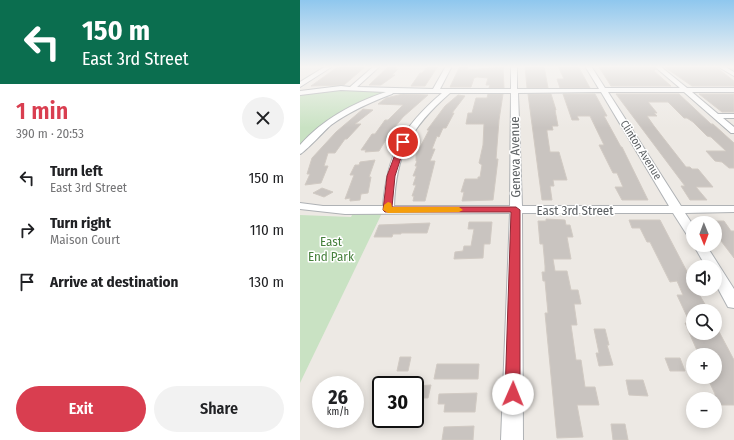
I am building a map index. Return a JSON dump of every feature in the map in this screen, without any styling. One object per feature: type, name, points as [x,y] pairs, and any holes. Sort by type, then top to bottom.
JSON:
[{"type":"street","name":"Geneva Avenue","points":[[512,440],[516,210],[514,87]]},
{"type":"street","name":"Clinton Avenue","points":[[601,87],[686,223]]},
{"type":"street","points":[[682,87],[734,131]]},
{"type":"street","points":[[300,93],[326,89],[352,88],[399,91],[734,90]]},
{"type":"street","points":[[388,210],[391,176],[403,142],[424,112],[449,90]]},
{"type":"street","points":[[300,151],[316,133],[344,113],[371,100],[399,91]]},
{"type":"street","points":[[717,116],[734,116]]},
{"type":"street","name":"East 3rd Street","points":[[300,206],[345,210],[734,209]]},
{"type":"street","points":[[722,282],[734,302]]},
{"type":"green space","points":[[329,89],[387,92],[365,100],[300,146],[300,94]]},
{"type":"green space","name":"East End Park","points":[[353,213],[382,213],[300,383],[300,215],[351,217]]},
{"type":"building","points":[[489,87],[504,87],[504,88],[489,88]]},
{"type":"building","points":[[527,87],[548,87],[548,88],[527,88]]},
{"type":"building","points":[[560,87],[589,87],[590,88],[560,88]]},
{"type":"building","points":[[403,94],[428,95],[403,117],[390,133],[379,151],[365,152],[366,150],[361,150],[372,134],[375,134],[385,120],[388,120],[403,105],[378,104],[386,98]]},
{"type":"building","points":[[488,94],[503,94],[499,120],[496,159],[498,159],[493,200],[462,201],[464,192],[461,192],[465,179],[478,179],[478,177],[480,177],[482,165],[479,163],[483,145],[484,124],[466,124],[468,113],[472,113],[476,98],[487,98]]},
{"type":"building","points":[[528,94],[551,94],[556,110],[558,126],[552,126],[553,130],[547,130],[550,152],[559,152],[567,180],[553,180],[554,186],[550,186],[552,200],[542,200]]},
{"type":"building","points":[[563,94],[595,94],[607,116],[604,116],[622,147],[648,200],[622,200],[615,187],[623,187],[617,173],[613,173],[599,145],[604,145],[590,116],[577,116],[579,120],[572,120]]},
{"type":"building","points":[[616,94],[679,94],[734,143],[734,168],[729,168],[722,162],[715,161],[706,151],[726,151],[711,137],[707,136],[693,122],[687,118],[684,118],[668,102],[648,102],[657,113],[654,113],[657,116],[647,116],[654,126],[686,167],[698,169],[713,187],[696,187],[707,200],[690,200],[681,186],[685,186]]},
{"type":"building","points":[[699,94],[734,94],[734,112],[722,112]]},
{"type":"building","points":[[458,95],[465,96],[452,113],[454,113],[446,128],[443,128],[439,137],[437,136],[432,149],[435,149],[430,161],[435,161],[425,201],[413,201],[414,196],[412,196],[416,185],[413,185],[416,176],[413,176],[417,166],[415,166],[417,161],[416,155],[429,130],[427,130],[445,106]]},
{"type":"building","points":[[363,109],[373,110],[355,124],[361,124],[347,139],[345,139],[335,153],[328,153],[324,166],[328,166],[321,183],[305,185],[310,174],[307,174],[312,158],[336,132]]},
{"type":"building","points":[[375,160],[369,177],[371,177],[368,193],[361,194],[360,200],[350,201],[350,198],[345,199],[354,175],[350,175],[355,165],[359,165],[360,162]]},
{"type":"building","points":[[322,188],[333,192],[324,197],[313,193]]},
{"type":"building","points":[[546,219],[565,220],[566,225],[570,225],[573,237],[567,237],[571,259],[553,259],[555,271],[567,271],[571,290],[578,290],[581,304],[574,304],[577,325],[571,325],[576,360],[581,360],[585,387],[595,387],[599,405],[577,405],[583,437],[557,438],[545,313],[548,313],[545,281],[543,281],[542,272],[545,272],[545,266],[543,244],[540,244],[538,221],[546,221]]},
{"type":"building","points":[[629,220],[660,220],[686,270],[686,296],[700,296],[705,304],[686,304],[686,314],[677,295],[683,295],[677,281],[670,282],[650,242],[647,242],[640,228],[632,228]]},
{"type":"building","points":[[722,221],[724,221],[731,231],[734,231],[734,258],[722,242]]},
{"type":"building","points":[[469,222],[492,222],[490,244],[484,244],[483,258],[454,259],[455,252],[463,251],[464,246],[471,246],[474,229],[468,229]]},
{"type":"building","points":[[430,223],[427,233],[401,233],[393,234],[392,237],[374,237],[379,225]]},
{"type":"building","points":[[594,329],[605,329],[609,345],[607,345],[613,365],[599,366],[596,353],[599,353]]},
{"type":"building","points":[[722,337],[734,360],[734,405],[722,405],[722,392],[714,392],[710,384],[722,384],[722,348],[696,348],[692,340],[722,340]]},
{"type":"building","points":[[400,357],[411,357],[408,371],[397,371]]},
{"type":"building","points":[[665,358],[680,358],[685,371],[670,371]]},
{"type":"building","points":[[437,364],[479,364],[478,379],[434,379]]},
{"type":"building","points":[[626,380],[643,380],[648,396],[629,395]]},
{"type":"building","points":[[424,385],[431,385],[428,398],[424,398]]},
{"type":"building","points":[[477,393],[475,412],[444,412],[445,404],[438,404],[439,394]]},
{"type":"building","points":[[611,424],[625,424],[628,440],[613,440]]},
{"type":"building","points":[[474,426],[473,440],[442,440],[444,427]]},
{"type":"slow traffic","points":[[388,205],[388,210],[459,210]]},
{"type":"route","points":[[403,142],[395,161],[391,176],[388,210],[516,210],[513,394]]}]
